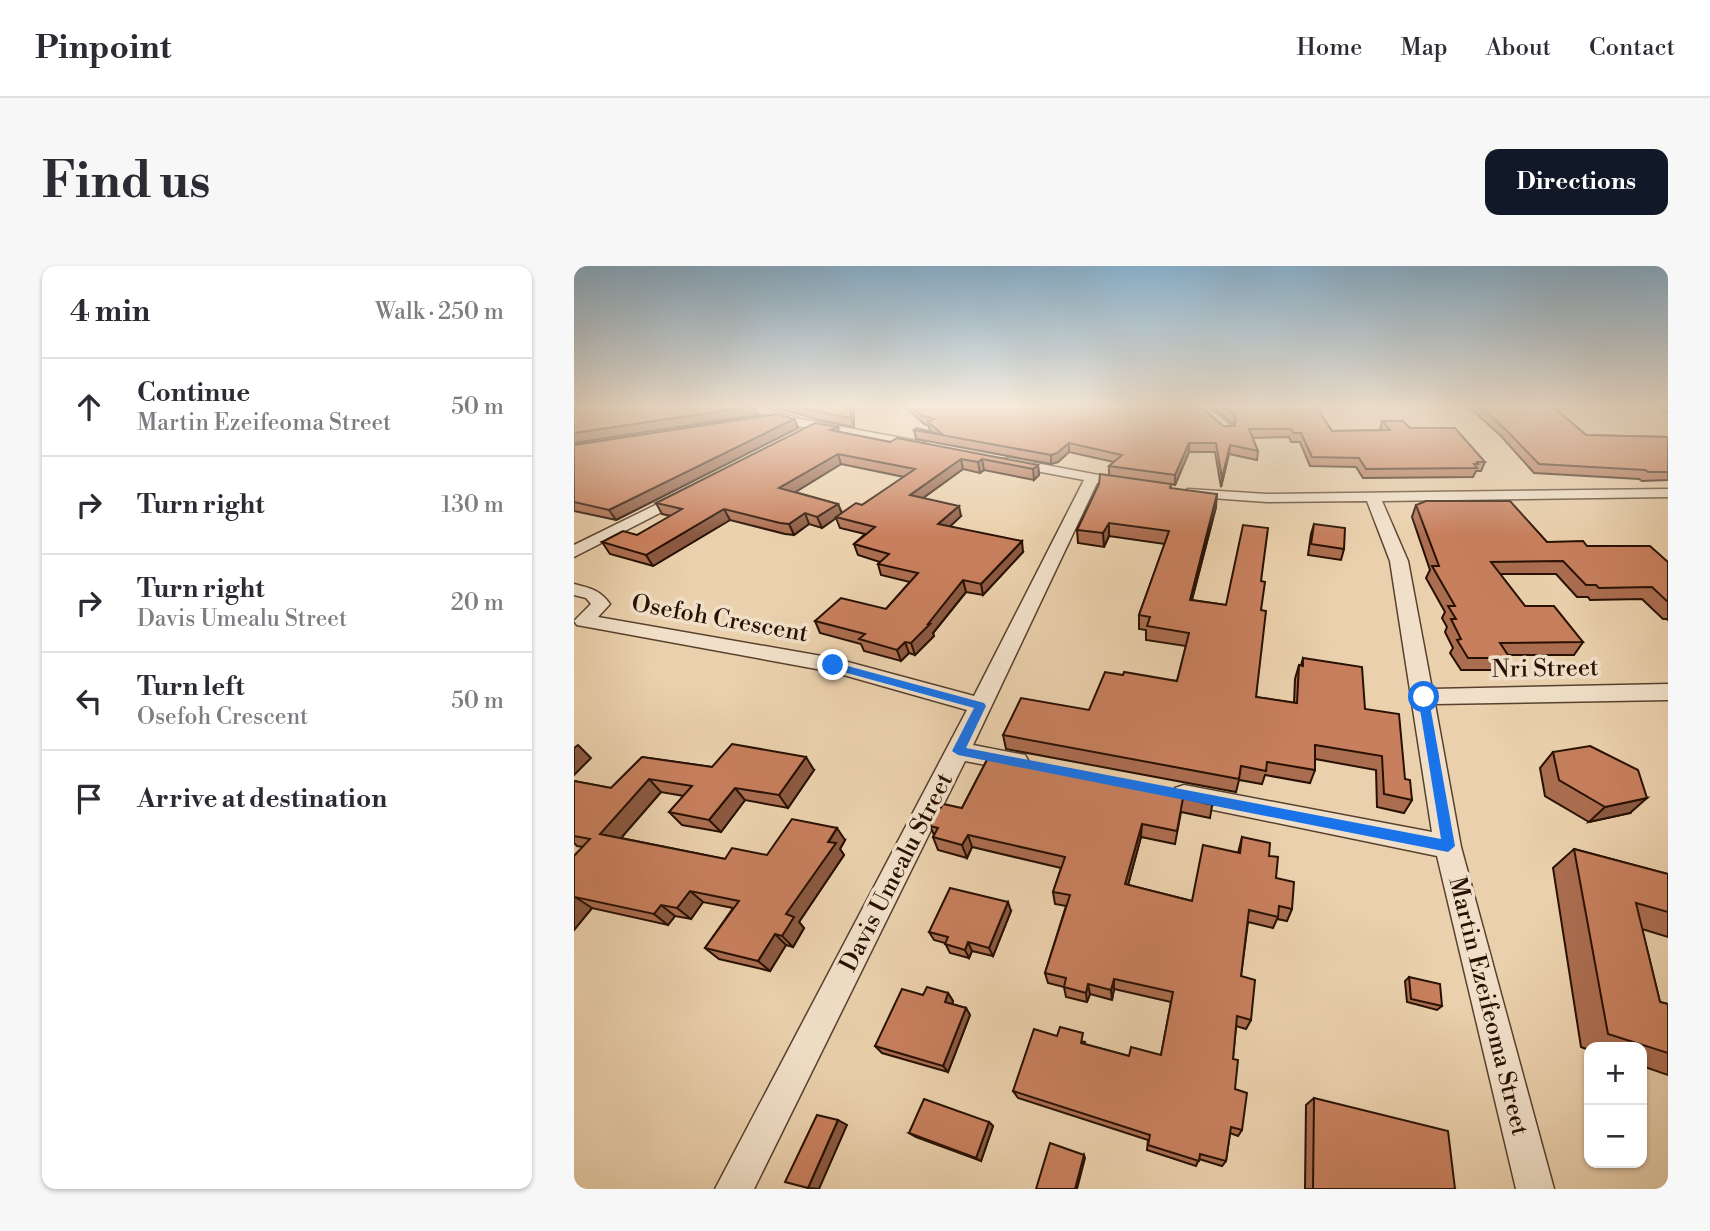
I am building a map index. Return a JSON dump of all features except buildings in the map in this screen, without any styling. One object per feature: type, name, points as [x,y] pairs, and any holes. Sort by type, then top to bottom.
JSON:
[{"type":"street","points":[[1000,461],[1151,488]]},
{"type":"street","name":"Davis Umealu Street","points":[[734,1189],[958,751],[1092,478]]},
{"type":"street","points":[[574,552],[695,489]]},
{"type":"street","points":[[1177,492],[1267,498],[1668,493]]},
{"type":"street","name":"Martin Ezeifeoma Street","points":[[1372,496],[1399,561],[1448,846],[1535,1189]]},
{"type":"street","name":"Osefoh Crescent","points":[[574,589],[592,593],[601,604],[579,626]]},
{"type":"street","name":"Osefoh Crescent","points":[[579,626],[833,665],[980,706]]},
{"type":"street","name":"Nri Street","points":[[1424,697],[1668,692]]},
{"type":"street","points":[[958,751],[1040,767]]},
{"type":"street","points":[[1162,791],[1448,846]]},
{"type":"route","points":[[833,665],[980,706],[958,751],[1448,846],[1424,697]]}]
